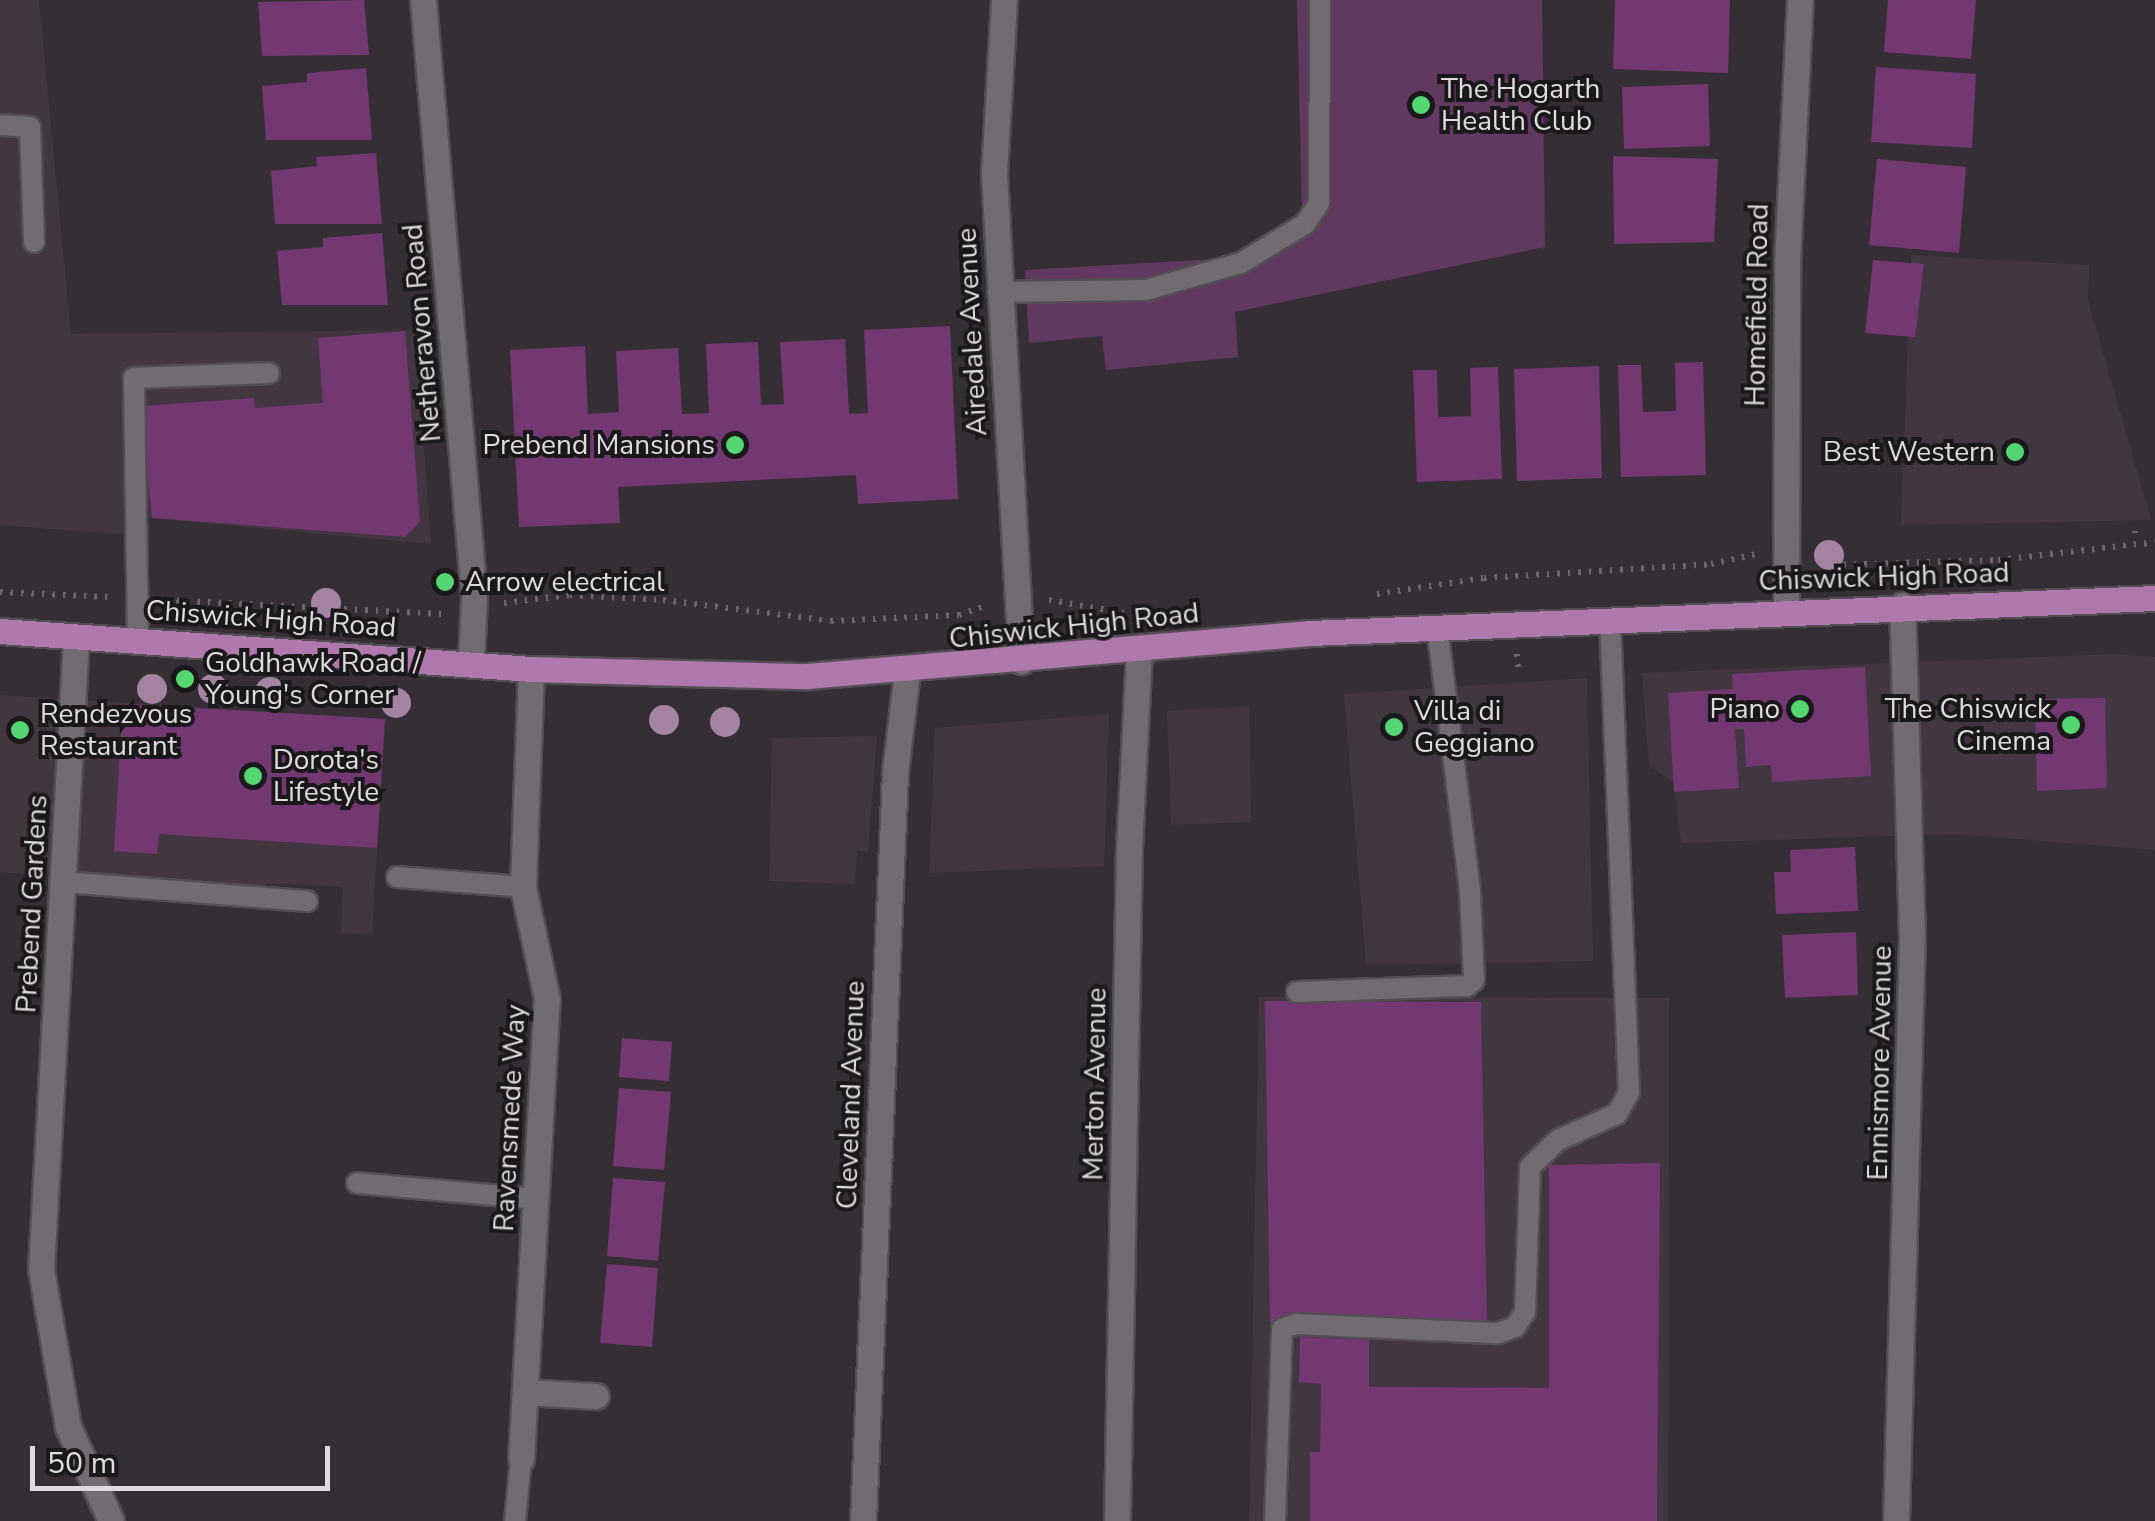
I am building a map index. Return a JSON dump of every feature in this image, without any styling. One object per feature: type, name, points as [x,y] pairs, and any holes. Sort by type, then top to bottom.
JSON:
[{"type":"main road","name":"Chiswick High Road","points":[[0,631],[531,668],[734,676],[907,672],[1139,648],[1436,628],[1902,605],[2155,598]]},
{"type":"street","name":"Netheravon Road","points":[[423,0],[474,596],[471,662]]},
{"type":"street","name":"Airedale Avenue","points":[[1004,0],[994,173],[1021,661]]},
{"type":"street","name":"Homefield Road","points":[[1786,611],[1787,262],[1800,0]]},
{"type":"street","name":"Ennismore Avenue","points":[[1896,1521],[1912,938],[1902,605]]},
{"type":"street","name":"Prebend Gardens","points":[[76,638],[42,1269],[68,1427],[111,1521]]},
{"type":"street","name":"Merton Avenue","points":[[1117,1521],[1129,848],[1139,648]]},
{"type":"street","name":"Ravensmede Way","points":[[520,1459],[547,999],[523,887],[531,668]]},
{"type":"street","name":"Cleveland Avenue","points":[[863,1521],[894,772],[907,672]]},
{"type":"street","points":[[525,1392],[596,1396]]},
{"type":"lane","points":[[998,292],[1146,290],[1241,263],[1314,216],[1320,0]]},
{"type":"lane","points":[[0,125],[30,127],[34,242]]},
{"type":"lane","points":[[138,640],[134,378],[269,373]]},
{"type":"lane","points":[[1275,1521],[1282,1329],[1296,1324],[1498,1333],[1515,1327],[1525,1312],[1530,1167],[1558,1140],[1618,1114],[1630,1092],[1610,619]]},
{"type":"lane","points":[[1298,992],[1458,987],[1474,980],[1470,891],[1436,628]]},
{"type":"lane","points":[[397,878],[523,887]]},
{"type":"lane","points":[[64,882],[307,901]]},
{"type":"lane","points":[[356,1184],[536,1199]]},
{"type":"lane","points":[[515,1521],[520,1459]]},
{"type":"path","name":"Chiswick High Road","points":[[1806,553],[1833,566],[2016,558],[2155,542]]},
{"type":"path","name":"Chiswick High Road","points":[[1366,595],[1484,578],[1712,564],[1757,554]]},
{"type":"path","name":"Chiswick High Road","points":[[0,592],[444,614]]},
{"type":"path","name":"Chiswick High Road","points":[[512,601],[570,595],[663,600],[831,621],[959,615],[1018,600],[1138,612]]},
{"type":"shaded area","points":[[0,0],[39,0],[71,334],[415,330],[431,544],[132,517],[130,535],[0,525]]},
{"type":"shaded area","name":"The Hogarth Health Club","points":[[1297,0],[1542,0],[1545,247],[1235,312],[1238,357],[1106,370],[1102,336],[1029,343],[1025,270],[1232,258],[1302,211]]},
{"type":"shaded area","points":[[1911,255],[2089,265],[2088,300],[2151,520],[1901,525]]},
{"type":"shaded area","points":[[2114,654],[2155,657],[2155,850],[1954,834],[1681,843],[1674,782],[1649,766],[1642,673]]},
{"type":"shaded area","points":[[1587,678],[1593,961],[1366,965],[1344,694]]},
{"type":"shaded area","points":[[0,695],[385,719],[372,935],[341,933],[343,887],[265,883],[264,892],[0,872]]},
{"type":"shaded area","points":[[1249,706],[1251,822],[1171,825],[1167,711]]},
{"type":"shaded area","points":[[1109,714],[1104,866],[929,873],[935,728]]},
{"type":"shaded area","points":[[877,736],[868,851],[857,851],[855,884],[769,881],[772,738]]},
{"type":"shaded area","points":[[1259,997],[1669,998],[1668,1521],[1249,1521]]},
{"type":"building","points":[[364,0],[369,55],[262,56],[258,2]]},
{"type":"building","points":[[1615,0],[1730,0],[1728,73],[1613,69]]},
{"type":"building","points":[[1888,0],[1976,0],[1971,59],[1884,52]]},
{"type":"building","points":[[1876,67],[1976,74],[1972,148],[1871,142]]},
{"type":"building","points":[[366,68],[372,140],[266,140],[262,86],[307,82],[307,73]]},
{"type":"building","points":[[1708,84],[1710,146],[1624,149],[1622,87]]},
{"type":"building","points":[[376,153],[382,224],[275,224],[271,171],[317,166],[316,157]]},
{"type":"building","points":[[1613,156],[1718,159],[1714,242],[1614,244]]},
{"type":"building","points":[[1877,159],[1966,167],[1959,253],[1869,245]]},
{"type":"building","points":[[382,233],[388,305],[282,305],[277,251],[323,247],[323,238]]},
{"type":"building","points":[[1873,260],[1924,264],[1915,337],[1865,333]]},
{"type":"building","name":"Prebend Mansions","points":[[950,326],[958,499],[858,504],[856,475],[618,487],[620,523],[519,527],[510,350],[585,346],[588,414],[619,412],[616,351],[678,348],[682,414],[709,413],[706,344],[758,342],[761,405],[784,404],[780,342],[845,339],[849,414],[868,413],[864,330]]},
{"type":"building","points":[[405,331],[420,522],[405,537],[152,518],[141,406],[254,398],[255,408],[323,403],[318,338]]},
{"type":"building","points":[[1703,362],[1706,475],[1621,477],[1618,365],[1641,365],[1643,412],[1676,411],[1675,363]]},
{"type":"building","points":[[1599,366],[1602,478],[1517,481],[1514,369]]},
{"type":"building","points":[[1498,367],[1502,479],[1417,482],[1413,370],[1437,370],[1438,417],[1471,416],[1470,368]]},
{"type":"building","points":[[1865,667],[1871,776],[1772,782],[1771,765],[1746,767],[1744,729],[1735,729],[1739,788],[1674,792],[1668,693],[1733,689],[1732,674]]},
{"type":"building","points":[[2105,698],[2107,788],[2037,791],[2035,699]]},
{"type":"building","points":[[128,704],[385,719],[377,848],[159,834],[157,854],[114,851],[122,716]]},
{"type":"building","points":[[1855,847],[1858,911],[1776,914],[1774,872],[1791,872],[1790,850]]},
{"type":"building","points":[[1856,932],[1858,995],[1785,998],[1782,935]]},
{"type":"building","points":[[1265,1001],[1481,1002],[1487,1326],[1270,1322]]},
{"type":"building","points":[[622,1038],[672,1042],[669,1081],[619,1077]]},
{"type":"building","points":[[619,1088],[671,1092],[664,1170],[613,1166]]},
{"type":"building","points":[[1660,1163],[1657,1521],[1310,1521],[1310,1452],[1320,1452],[1321,1384],[1299,1382],[1300,1337],[1369,1340],[1369,1387],[1549,1388],[1549,1165]]},
{"type":"building","points":[[613,1178],[665,1182],[658,1261],[607,1256]]},
{"type":"building","points":[[607,1264],[658,1268],[652,1347],[600,1343]]},
{"type":"place","name":"The Hogarth Health Club","points":[[1421,105]]},
{"type":"place","name":"Prebend Mansions","points":[[735,445]]},
{"type":"place","name":"Best Western","points":[[2015,452]]},
{"type":"place","name":"Arrow electrical","points":[[445,582]]},
{"type":"place","name":"Goldhawk Road / Young's Corner","points":[[185,679]]},
{"type":"place","name":"Piano","points":[[1800,709]]},
{"type":"place","name":"The Chiswick Cinema","points":[[2071,725]]},
{"type":"place","name":"Villa di Geggiano","points":[[1394,727]]},
{"type":"place","name":"Rendezvous Restaurant","points":[[20,730]]},
{"type":"place","name":"Dorota's Lifestyle","points":[[253,776]]}]
